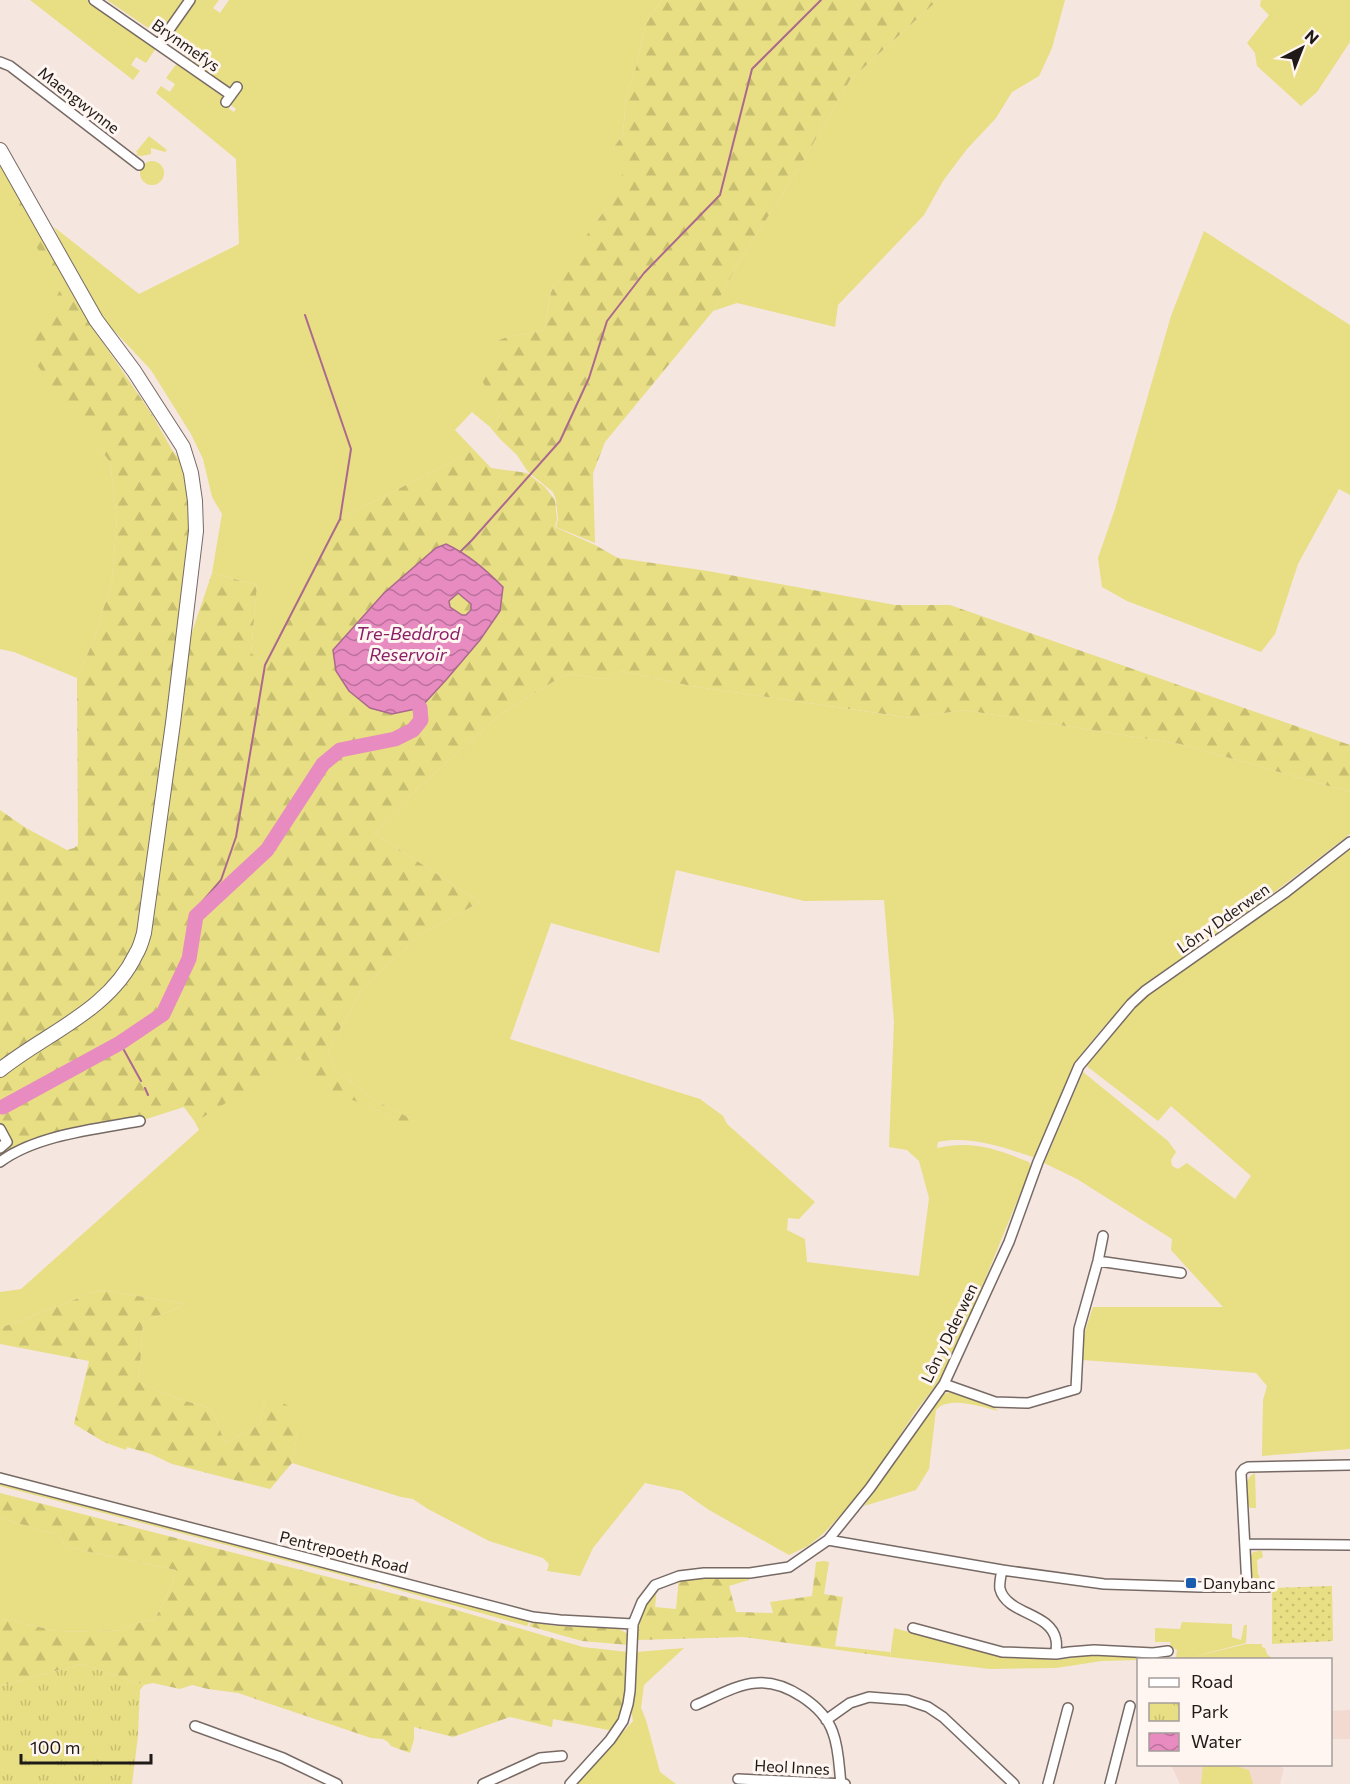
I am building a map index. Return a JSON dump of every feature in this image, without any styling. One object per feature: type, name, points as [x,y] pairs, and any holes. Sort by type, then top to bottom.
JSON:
[{"type":"main road","points":[[0,150],[96,320],[134,371],[183,447],[191,473],[196,531],[173,723],[144,933],[136,954],[112,989],[88,1011],[0,1070]]},
{"type":"street","name":"Brynmefys","points":[[94,0],[231,95]]},
{"type":"street","points":[[159,44],[190,0]]},
{"type":"street","name":"Maengwynne","points":[[0,62],[10,66],[139,165]]},
{"type":"street","name":"Lôn y Dderwen","points":[[570,1784],[610,1740],[623,1721],[628,1704],[633,1624],[642,1602],[656,1585],[679,1576],[704,1573],[750,1573],[789,1567],[828,1540],[870,1488],[944,1384],[1009,1242],[1038,1162],[1083,1059],[1145,991],[1287,892],[1350,842]]},
{"type":"street","points":[[0,1162],[23,1149],[42,1142],[140,1120]]},
{"type":"street","points":[[0,1129],[3,1145]]},
{"type":"street","points":[[944,1384],[995,1402],[1028,1403],[1076,1389],[1079,1329],[1103,1236]]},
{"type":"street","points":[[1098,1261],[1181,1273]]},
{"type":"street","points":[[1247,1587],[1241,1473],[1244,1469],[1248,1467],[1350,1465]]},
{"type":"street","name":"Pentrepoeth Road","points":[[0,1478],[533,1617],[633,1624]]},
{"type":"street","points":[[828,1540],[1002,1570],[1104,1584],[1159,1582],[1200,1587],[1269,1587]]},
{"type":"street","points":[[1245,1545],[1350,1545]]},
{"type":"street","points":[[1002,1570],[1000,1589],[1007,1600],[1049,1626],[1056,1639],[1056,1654]]},
{"type":"street","points":[[913,1629],[1002,1652],[1056,1654],[1094,1650],[1153,1653],[1168,1651]]},
{"type":"street","points":[[696,1705],[745,1685],[771,1683],[784,1688],[814,1707],[826,1720],[833,1733],[843,1784]]},
{"type":"street","points":[[826,1720],[850,1703],[869,1697],[907,1700],[928,1707],[943,1717],[1014,1784]]},
{"type":"street","points":[[1110,1784],[1130,1706]]},
{"type":"street","points":[[1048,1784],[1068,1708]]},
{"type":"street","points":[[195,1726],[283,1758],[337,1784]]},
{"type":"street","points":[[483,1784],[540,1758],[562,1756]]},
{"type":"street","name":"Heol Innes","points":[[738,1779],[843,1784]]},
{"type":"shaded area","points":[[1350,1710],[1350,1739],[1332,1739],[1332,1711]]},
{"type":"shaded area","points":[[1171,1766],[1282,1766],[1284,1768],[1280,1784],[1180,1784]]},
{"type":"green space","points":[[30,0],[88,0],[156,48],[146,63],[136,57],[131,65],[140,71],[133,80]]},
{"type":"green space","points":[[107,0],[184,0],[163,29],[154,32]]},
{"type":"green space","points":[[196,0],[219,0],[213,8],[220,13],[229,0],[662,0],[646,22],[636,68],[626,95],[623,135],[613,148],[622,154],[628,165],[602,214],[551,291],[544,330],[497,341],[497,352],[481,376],[500,416],[490,427],[472,412],[455,430],[474,450],[340,519],[265,665],[251,653],[257,585],[212,573],[222,514],[212,497],[203,459],[191,434],[151,370],[104,320],[75,273],[54,227],[139,294],[239,244],[236,159],[156,93],[161,86],[170,92],[175,84],[166,78],[177,63],[185,69],[188,66],[225,93],[229,109],[234,112],[236,109],[231,105],[236,95],[236,87],[226,86],[173,46],[171,36]]},
{"type":"green space","points":[[662,0],[938,0],[850,80],[796,173],[737,265],[713,311],[605,442],[593,473],[595,543],[556,527],[558,519],[553,492],[528,472],[517,455],[490,427],[500,416],[480,376],[496,352],[497,341],[544,330],[551,292],[564,267],[602,214],[627,165],[622,155],[613,148],[623,135],[626,95],[636,68],[646,22]]},
{"type":"green space","points":[[938,0],[1065,0],[1052,48],[1039,76],[1012,92],[996,118],[967,149],[943,181],[924,215],[838,305],[835,327],[737,303],[713,311],[737,265],[796,173],[850,80]]},
{"type":"green space","points":[[1261,0],[1350,0],[1350,42],[1317,92],[1301,106],[1257,66],[1255,53],[1247,43],[1269,15],[1260,6]]},
{"type":"green space","points":[[149,136],[167,150],[165,152],[151,148],[151,154],[136,155],[138,153],[136,152]]},
{"type":"green space","points":[[0,156],[22,195],[12,201],[65,280],[29,353],[110,462],[117,517],[112,580],[95,637],[77,678],[14,652],[0,649]]},
{"type":"green space","points":[[152,161],[161,164],[164,173],[161,182],[152,185],[143,182],[140,173],[143,164]]},
{"type":"green space","points":[[22,195],[89,322],[153,416],[172,450],[191,473],[196,531],[133,972],[188,644],[212,573],[257,585],[251,653],[265,665],[340,519],[474,450],[491,468],[527,473],[545,487],[555,500],[557,519],[555,527],[618,558],[708,571],[895,605],[950,605],[1350,745],[1350,792],[1180,744],[964,710],[912,718],[691,686],[622,671],[609,679],[566,674],[502,713],[419,787],[374,833],[480,902],[420,935],[363,988],[328,1050],[335,1070],[378,1102],[410,1118],[417,1128],[403,1126],[394,1117],[326,1089],[300,1057],[195,1122],[184,1107],[140,1121],[70,1134],[0,1162],[0,810],[26,828],[67,850],[78,845],[77,678],[95,637],[112,580],[117,517],[110,462],[28,353],[65,280],[48,268],[12,201]]},
{"type":"green space","points":[[1204,231],[1350,325],[1350,495],[1339,489],[1298,564],[1275,634],[1261,652],[1127,601],[1102,587],[1098,558],[1115,509],[1171,316]]},
{"type":"green space","points":[[622,671],[691,686],[911,718],[964,710],[1180,744],[1350,792],[1350,834],[1207,944],[1139,988],[1079,1057],[1036,1158],[976,1141],[938,1142],[937,1148],[962,1145],[984,1147],[1029,1162],[1031,1167],[968,1321],[940,1380],[915,1412],[868,1485],[824,1533],[808,1546],[789,1555],[709,1510],[682,1491],[645,1483],[593,1548],[580,1576],[547,1571],[549,1564],[543,1558],[489,1541],[413,1499],[292,1463],[297,1437],[266,1395],[260,1424],[225,1443],[212,1409],[179,1399],[139,1382],[143,1322],[187,1304],[100,1290],[0,1328],[0,1292],[21,1289],[199,1130],[195,1122],[273,1071],[301,1057],[327,1089],[394,1117],[403,1125],[410,1118],[378,1102],[335,1070],[328,1050],[363,988],[420,935],[480,902],[374,833],[419,787],[502,713],[566,674],[609,679]],"holes":[[[676,870],[804,901],[884,900],[894,1022],[889,1147],[907,1150],[919,1161],[929,1198],[919,1276],[807,1262],[805,1239],[787,1230],[788,1218],[799,1219],[815,1202],[727,1124],[723,1116],[700,1099],[510,1039],[551,923],[659,953]]]},
{"type":"green space","points":[[1350,849],[1350,1449],[1262,1456],[1263,1400],[1267,1386],[1256,1373],[1083,1360],[1084,1334],[1093,1307],[1223,1307],[1171,1250],[1172,1239],[1077,1179],[1044,1163],[1083,1072],[1168,1141],[1176,1152],[1171,1160],[1172,1166],[1178,1169],[1187,1163],[1235,1199],[1251,1176],[1171,1106],[1158,1121],[1084,1064],[1131,1009],[1148,993]]},
{"type":"green space","points":[[100,1290],[187,1304],[143,1322],[139,1382],[179,1399],[212,1409],[225,1443],[260,1424],[266,1394],[296,1410],[297,1437],[292,1463],[270,1489],[172,1464],[151,1454],[127,1447],[126,1450],[104,1442],[74,1424],[89,1361],[0,1344],[0,1328]]},
{"type":"green space","points":[[950,1392],[981,1402],[999,1411],[966,1403],[949,1403],[941,1406],[936,1410],[929,1469],[916,1490],[864,1506],[940,1395]]},
{"type":"green space","points":[[1255,1473],[1256,1508],[1250,1508],[1247,1504],[1245,1489],[1248,1480]]},
{"type":"green space","points":[[0,1482],[378,1581],[376,1584],[0,1486]]},
{"type":"green space","points":[[0,1493],[446,1607],[583,1647],[628,1652],[627,1699],[613,1731],[553,1719],[552,1727],[510,1717],[453,1737],[414,1727],[414,1739],[410,1753],[391,1746],[383,1739],[371,1738],[238,1693],[192,1685],[180,1689],[153,1683],[144,1685],[82,1664],[0,1686],[0,1619],[61,1632],[123,1630],[134,1624],[155,1619],[171,1587],[176,1570],[66,1547],[58,1535],[0,1518]]},
{"type":"green space","points":[[0,1518],[58,1535],[66,1547],[176,1570],[171,1587],[155,1619],[134,1624],[123,1630],[61,1632],[0,1619]]},
{"type":"green space","points":[[1262,1551],[1263,1557],[1257,1560],[1260,1579],[1256,1580],[1250,1570],[1251,1555],[1253,1552]]},
{"type":"green space","points":[[816,1562],[829,1562],[824,1594],[843,1597],[835,1646],[890,1652],[890,1657],[743,1637],[637,1640],[644,1603],[657,1587],[655,1607],[676,1609],[679,1578],[746,1575],[749,1580],[729,1586],[736,1612],[773,1613],[770,1602],[812,1596]]},
{"type":"green space","points":[[382,1582],[530,1621],[527,1626],[381,1585]]},
{"type":"green space","points":[[1332,1586],[1333,1641],[1272,1644],[1272,1588]]},
{"type":"green space","points":[[532,1622],[555,1626],[617,1628],[628,1634],[629,1645],[582,1641],[529,1626]]},
{"type":"green space","points":[[1182,1622],[1232,1624],[1232,1637],[1241,1640],[1244,1625],[1247,1625],[1246,1643],[1189,1658],[1176,1658],[1177,1650],[1171,1647],[1170,1642],[1155,1642],[1155,1628],[1180,1629]]},
{"type":"green space","points":[[894,1628],[992,1655],[1057,1660],[1098,1654],[1160,1658],[1102,1661],[1056,1668],[990,1669],[890,1657]]},
{"type":"green space","points":[[1246,1644],[1262,1644],[1272,1658],[1189,1658]]},
{"type":"green space","points":[[684,1648],[644,1685],[641,1708],[660,1772],[676,1784],[575,1784],[633,1721],[631,1710],[636,1652]]},
{"type":"green space","points":[[82,1664],[144,1685],[140,1690],[138,1736],[132,1784],[0,1784],[0,1686]]},
{"type":"green space","points":[[1203,1766],[1236,1766],[1249,1770],[1253,1784],[1201,1784]]},
{"type":"water","name":"Tre-Beddrod Reservoir","points":[[446,544],[490,574],[503,587],[500,611],[480,640],[420,708],[392,714],[370,708],[349,691],[336,671],[333,650],[384,593],[436,548]],"holes":[[[458,593],[471,604],[471,610],[466,615],[462,615],[450,607],[449,601]]]},
{"type":"waterway","points":[[460,552],[560,441],[589,378],[607,321],[644,273],[720,195],[752,69],[821,0]]},
{"type":"waterway","points":[[196,909],[221,880],[236,837],[265,665],[340,519],[351,449],[305,315]]},
{"type":"waterway","points":[[3,1107],[120,1043],[163,1014],[189,959],[196,916],[267,850],[323,764],[340,750],[395,739],[413,730],[421,720],[420,708]]},
{"type":"waterway","points":[[120,1043],[141,1081]]},
{"type":"waterway","points":[[145,1088],[148,1095]]},
{"type":"place","name":"Danybanc","points":[[1191,1583]]}]
